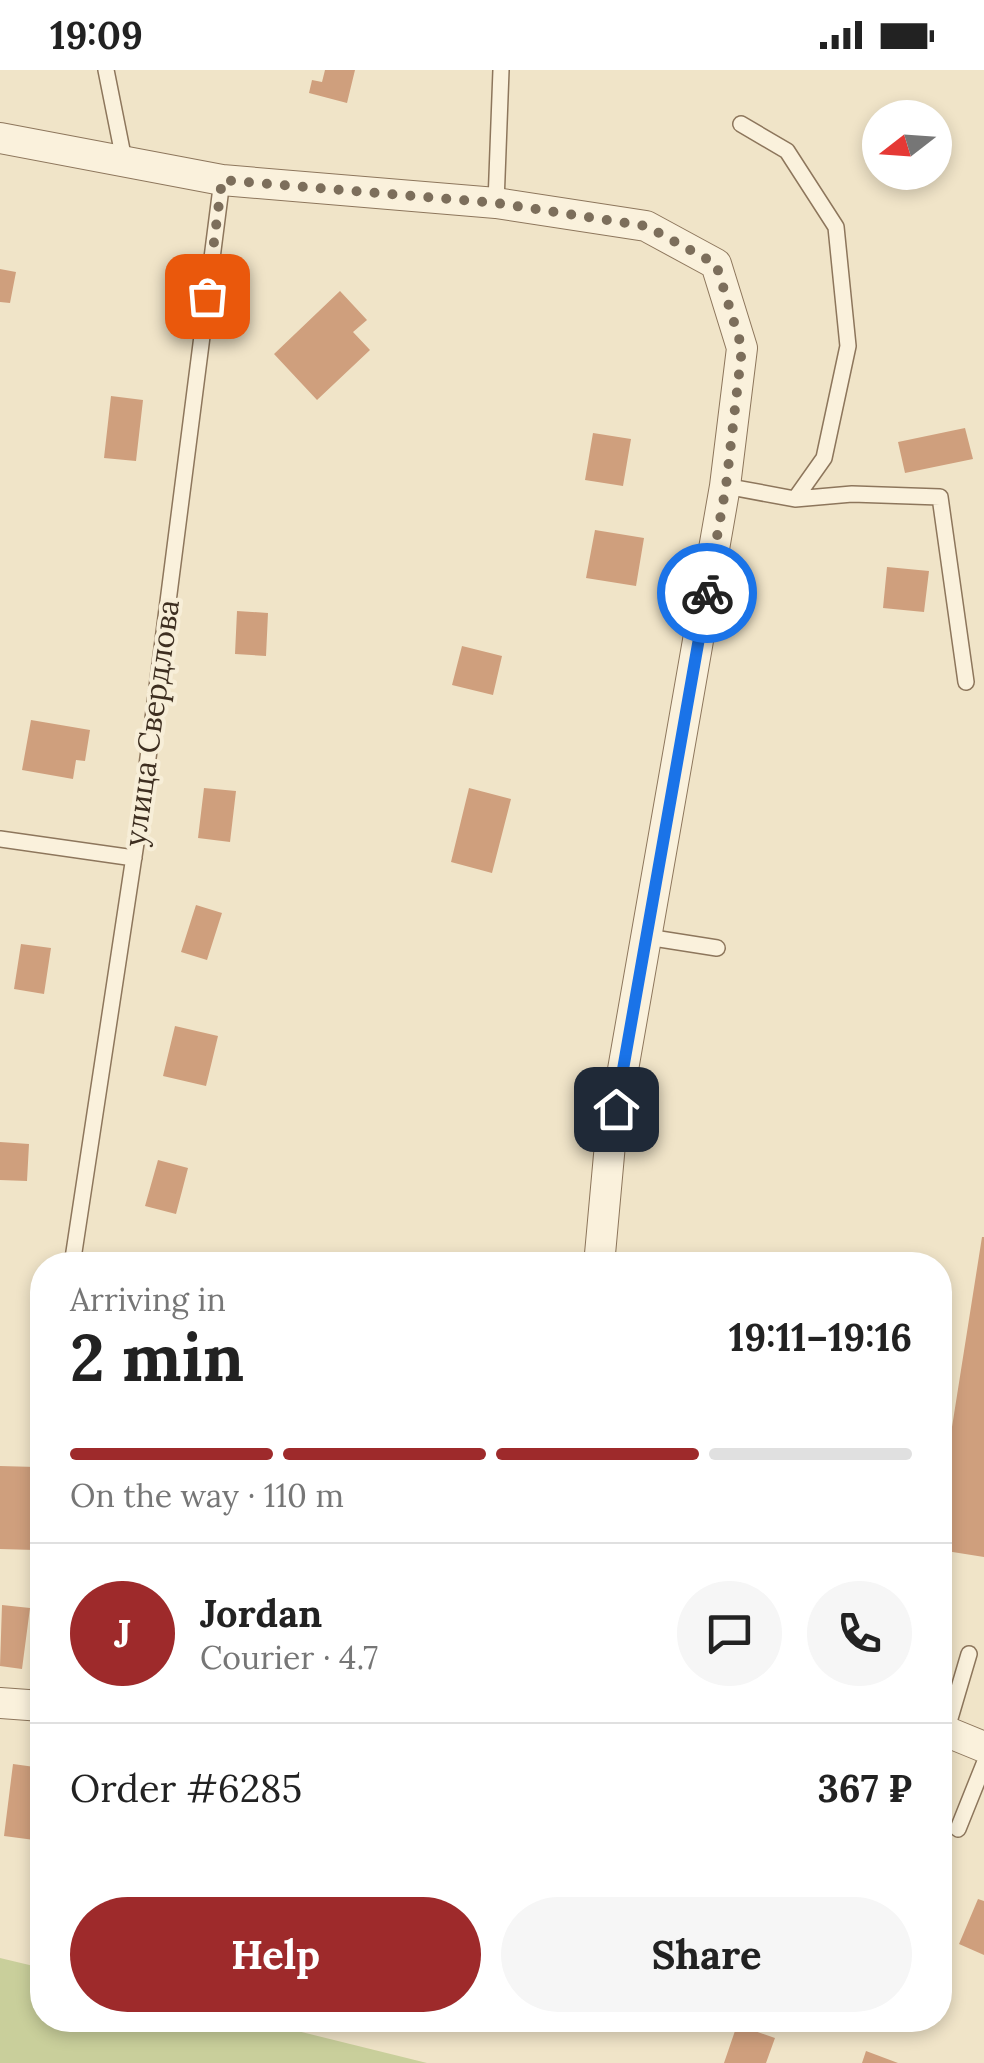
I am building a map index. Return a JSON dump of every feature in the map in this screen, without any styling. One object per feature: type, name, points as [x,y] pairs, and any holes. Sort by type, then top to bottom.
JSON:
[{"type":"street","points":[[0,138],[222,180],[496,203],[646,226],[716,264],[742,348],[726,486],[610,1144],[600,1252]]},
{"type":"street","points":[[0,1703],[30,1705]]},
{"type":"street","points":[[952,1734],[984,1747]]},
{"type":"lane","points":[[106,70],[124,160]]},
{"type":"lane","points":[[496,203],[502,70]]},
{"type":"lane","points":[[741,124],[787,152],[836,227],[848,346],[824,458],[795,499]]},
{"type":"lane","name":"улица Свердлова","points":[[74,1252],[134,858],[222,180]]},
{"type":"lane","points":[[726,486],[795,499],[852,494],[940,497],[966,682]]},
{"type":"lane","points":[[0,839],[134,858]]},
{"type":"lane","points":[[646,938],[717,948]]},
{"type":"lane","points":[[952,1705],[970,1654]]},
{"type":"lane","points":[[958,1829],[984,1764]]},
{"type":"green space","points":[[0,1958],[30,1965],[30,2032],[302,2032],[427,2063],[0,2063]]},
{"type":"building","points":[[325,70],[355,70],[347,103],[309,93],[312,80],[322,82]]},
{"type":"building","points":[[0,269],[16,272],[10,303],[0,302]]},
{"type":"building","points":[[340,291],[367,320],[353,332],[370,350],[317,400],[274,354]]},
{"type":"building","points":[[111,396],[143,400],[136,461],[104,458]]},
{"type":"building","points":[[965,428],[973,459],[905,473],[898,442]]},
{"type":"building","points":[[593,433],[631,439],[623,486],[585,480]]},
{"type":"building","points":[[595,530],[644,538],[636,586],[586,578]]},
{"type":"building","points":[[887,567],[929,571],[924,612],[883,608]]},
{"type":"building","points":[[237,611],[268,613],[266,656],[235,654]]},
{"type":"building","points":[[462,646],[502,656],[493,695],[452,685]]},
{"type":"building","points":[[31,720],[90,730],[85,761],[76,760],[73,779],[22,770]]},
{"type":"building","points":[[204,788],[236,791],[230,842],[198,838]]},
{"type":"building","points":[[469,788],[511,799],[492,873],[451,862]]},
{"type":"building","points":[[196,905],[222,913],[207,960],[181,952]]},
{"type":"building","points":[[21,944],[51,948],[44,994],[14,989]]},
{"type":"building","points":[[175,1026],[218,1036],[206,1086],[163,1076]]},
{"type":"building","points":[[0,1142],[29,1144],[27,1181],[0,1180]]},
{"type":"building","points":[[158,1160],[188,1168],[176,1214],[145,1206]]},
{"type":"building","points":[[984,1237],[984,1557],[952,1552],[952,1427]]},
{"type":"building","points":[[0,1466],[30,1467],[30,1550],[0,1549]]},
{"type":"building","points":[[2,1605],[30,1608],[22,1669],[0,1666]]},
{"type":"building","points":[[13,1764],[30,1766],[30,1839],[4,1836]]},
{"type":"building","points":[[978,1899],[984,1901],[984,1955],[959,1944]]},
{"type":"building","points":[[735,2032],[757,2032],[775,2038],[766,2063],[724,2063]]},
{"type":"building","points":[[866,2051],[898,2063],[862,2063]]},
{"type":"way so far","points":[[207,296],[222,180],[496,203],[646,226],[716,264],[742,348],[726,486],[707,593]]},
{"type":"route","points":[[616,1109],[707,593]]}]
